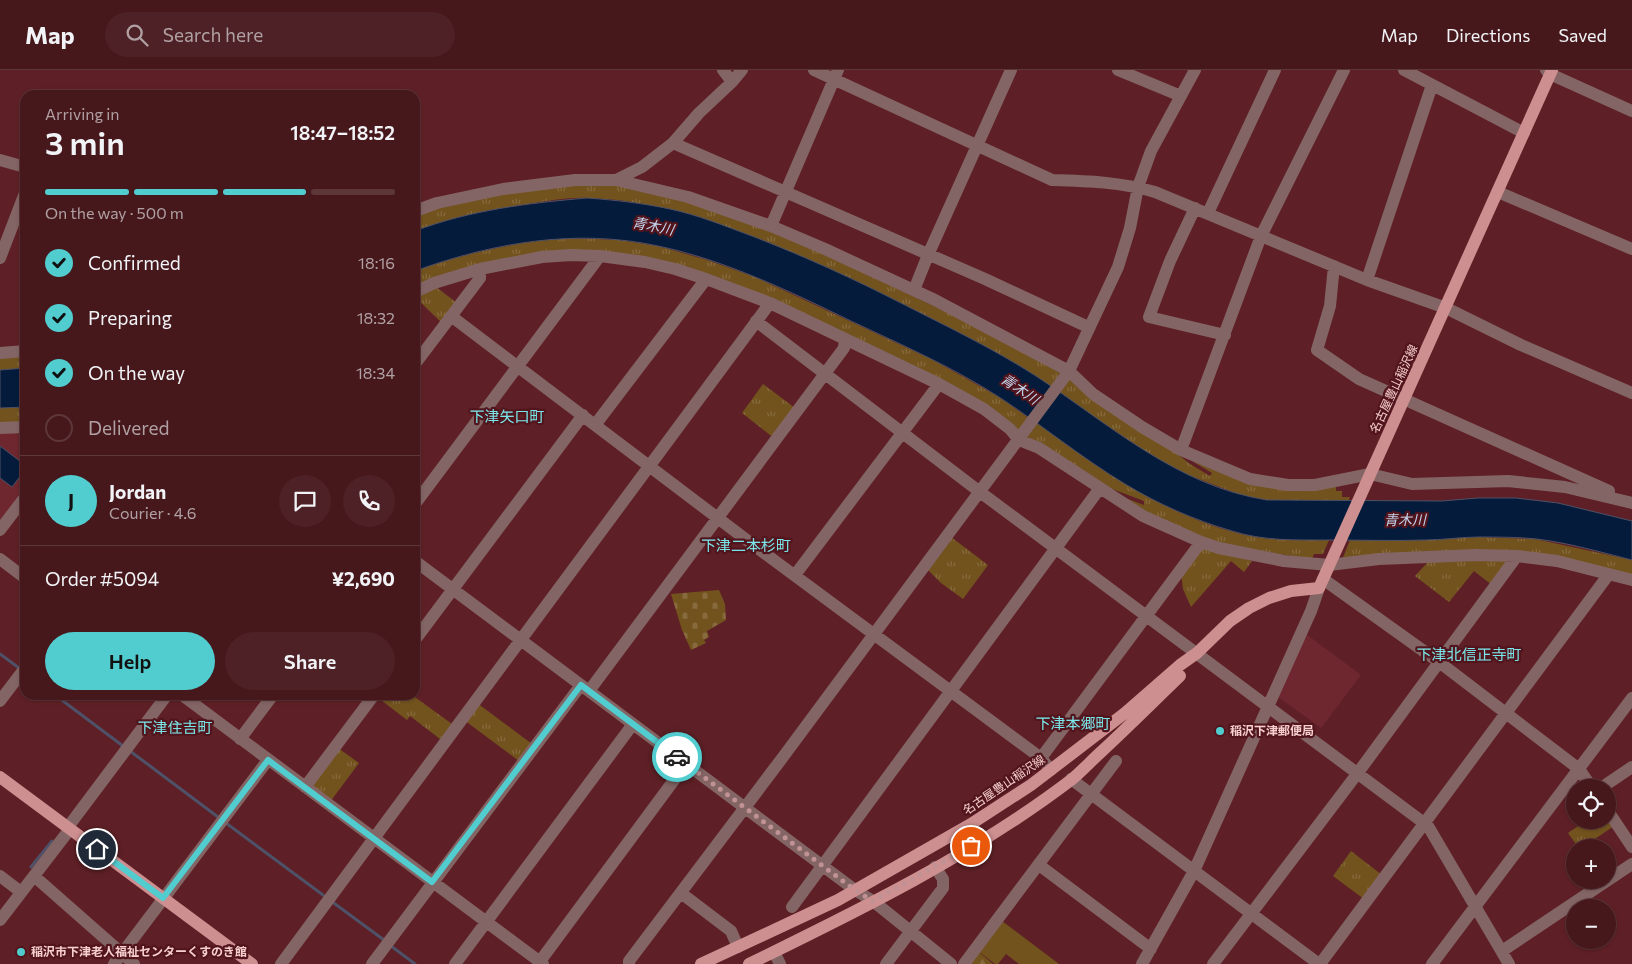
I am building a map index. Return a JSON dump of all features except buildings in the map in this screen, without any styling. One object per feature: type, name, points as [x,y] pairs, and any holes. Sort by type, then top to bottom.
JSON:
[{"type":"main road","name":"名古屋豊山稲沢線","points":[[701,964],[796,921],[855,890],[1007,802],[1125,713],[1180,665],[1197,653],[1230,621],[1249,608],[1269,598],[1321,583],[1498,192],[1549,72]]},
{"type":"main road","name":"名古屋豊山稲沢線","points":[[749,964],[777,958],[1003,827],[1071,779],[1129,727],[1189,667],[1197,653]]},
{"type":"main road","points":[[0,776],[252,964]]},
{"type":"street","points":[[723,70],[732,82]]},
{"type":"street","points":[[616,180],[642,167],[674,143],[699,113],[742,70]]},
{"type":"street","points":[[814,70],[836,75],[1052,180],[1094,181],[1138,187],[1208,213],[1366,280],[1446,308],[1521,345],[1632,393]]},
{"type":"street","points":[[914,290],[1010,70]]},
{"type":"street","points":[[1118,70],[1181,96]]},
{"type":"street","points":[[629,964],[629,961],[1068,373],[1088,327],[1118,267],[1130,228],[1138,187],[1151,151],[1194,70]]},
{"type":"street","points":[[1208,213],[1276,70]]},
{"type":"street","points":[[1181,450],[1262,236],[1344,70]]},
{"type":"street","points":[[1406,70],[1524,133]]},
{"type":"street","points":[[1549,72],[1632,110]]},
{"type":"street","points":[[771,226],[836,75]]},
{"type":"street","points":[[1366,280],[1432,85]]},
{"type":"street","points":[[674,143],[1088,327]]},
{"type":"street","points":[[0,160],[20,166]]},
{"type":"street","points":[[420,209],[437,203],[502,189],[575,180],[616,180],[688,197],[771,226],[914,290],[1068,373],[1093,394],[1142,427],[1181,450],[1250,479],[1288,485],[1315,485],[1368,479],[1412,484],[1508,481],[1565,487],[1632,503]]},
{"type":"street","points":[[1498,192],[1632,249]]},
{"type":"street","points":[[0,258],[20,206]]},
{"type":"street","points":[[1195,208],[1170,261],[1149,317],[1225,335]]},
{"type":"street","points":[[420,497],[600,256]]},
{"type":"street","points":[[420,290],[434,283],[480,269],[542,257],[600,256],[646,262],[706,279],[770,303],[939,384],[984,409],[1021,438],[1143,516],[1200,542],[1219,548],[1284,561],[1330,562],[1476,555],[1517,556],[1557,561],[1632,580]]},
{"type":"street","points":[[1334,266],[1330,306],[1318,350],[1360,380],[1612,493],[1618,500]]},
{"type":"street","points":[[420,358],[480,278],[480,269]]},
{"type":"street","points":[[596,424],[706,279]]},
{"type":"street","points":[[281,964],[770,303]]},
{"type":"street","points":[[452,316],[874,635],[1041,758],[1051,770]]},
{"type":"street","points":[[756,321],[1145,617],[1197,653],[1428,826],[1510,964]]},
{"type":"street","points":[[372,964],[432,882],[718,517],[844,348],[845,338]]},
{"type":"street","points":[[0,352],[20,350]]},
{"type":"street","points":[[795,575],[939,384]]},
{"type":"street","points":[[420,633],[583,415]]},
{"type":"street","points":[[0,428],[20,427]]},
{"type":"street","points":[[792,907],[1100,488]]},
{"type":"street","points":[[0,530],[20,503]]},
{"type":"street","points":[[1041,758],[1200,542]]},
{"type":"street","points":[[1212,964],[1357,774],[1517,556]]},
{"type":"street","points":[[0,559],[20,574]]},
{"type":"street","points":[[420,565],[855,890],[873,901],[951,964]]},
{"type":"street","points":[[1071,779],[1319,964],[1609,574]]},
{"type":"street","points":[[1142,964],[1194,871],[1321,583],[1439,662],[1579,769],[1586,779]]},
{"type":"street","points":[[0,701],[20,675]]},
{"type":"street","points":[[1432,964],[1632,698]]},
{"type":"street","points":[[0,920],[163,700]]},
{"type":"street","points":[[189,700],[540,963],[686,764]]},
{"type":"street","points":[[240,739],[269,700]]},
{"type":"street","points":[[305,787],[370,700]]},
{"type":"street","points":[[455,964],[633,724]]},
{"type":"street","points":[[114,964],[268,760]]},
{"type":"street","points":[[964,964],[1116,761]]},
{"type":"street","points":[[1614,779],[1632,767]]},
{"type":"street","points":[[1616,823],[1632,847]]},
{"type":"street","points":[[1502,951],[1632,864]]},
{"type":"street","points":[[1039,865],[1151,950]]},
{"type":"street","points":[[886,964],[943,888],[943,879],[935,867]]},
{"type":"street","points":[[0,876],[21,892]]},
{"type":"street","points":[[34,876],[134,964]]},
{"type":"street","points":[[680,894],[732,931],[738,947]]},
{"type":"shaded area","points":[[20,431],[20,498],[0,524],[0,432]]},
{"type":"shaded area","points":[[1306,634],[1361,675],[1321,728],[1277,696]]},
{"type":"green space","points":[[576,184],[615,184],[698,203],[773,230],[959,318],[1063,374],[1052,388],[980,344],[923,314],[829,269],[733,230],[672,210],[609,199],[566,199],[471,214],[420,229],[420,213],[455,203]]},
{"type":"green space","points":[[572,238],[619,240],[658,246],[707,260],[755,277],[933,360],[999,397],[1030,419],[1018,434],[1013,428],[754,292],[572,250],[420,288],[420,269],[473,253],[512,245]]},
{"type":"green space","points":[[436,287],[457,303],[442,323],[420,302],[420,295]]},
{"type":"green space","points":[[20,355],[20,368],[0,370],[0,356]]},
{"type":"green space","points":[[1070,379],[1190,464],[1210,476],[1212,473],[1192,461],[1248,482],[1336,485],[1336,491],[1342,491],[1342,497],[1350,497],[1348,502],[1267,500],[1248,497],[1178,471],[1144,451],[1059,392]]},
{"type":"green space","points":[[763,384],[795,408],[774,438],[742,413]]},
{"type":"green space","points":[[20,407],[20,423],[0,424],[0,408]]},
{"type":"green space","points":[[1037,423],[1114,476],[1168,507],[1196,520],[1256,537],[1283,540],[1329,540],[1323,554],[1314,554],[1312,559],[1222,545],[1144,513],[1112,493],[1144,505],[1144,501],[1099,484],[1025,439]]},
{"type":"green space","points":[[951,537],[988,565],[963,599],[941,583],[927,569]]},
{"type":"green space","points":[[1477,537],[1535,539],[1632,560],[1632,576],[1520,553],[1342,560],[1350,540],[1427,540]]},
{"type":"green space","points":[[1207,547],[1252,561],[1244,572],[1231,561],[1191,607],[1183,589],[1181,573],[1199,550]]},
{"type":"green space","points":[[1504,558],[1508,563],[1492,585],[1474,571],[1449,602],[1415,576],[1428,562]]},
{"type":"green space","points":[[719,590],[725,604],[726,620],[707,631],[709,637],[704,640],[706,643],[691,650],[682,630],[671,594]]},
{"type":"green space","points":[[381,700],[419,700],[452,724],[440,739],[410,716],[407,720]]},
{"type":"green space","points":[[477,703],[532,744],[519,761],[464,720]]},
{"type":"green space","points":[[338,748],[359,763],[330,802],[311,788]]},
{"type":"green space","points":[[1574,829],[1610,829],[1595,839],[1572,839],[1568,833]]},
{"type":"green space","points":[[1351,851],[1382,875],[1364,899],[1333,876]]},
{"type":"green space","points":[[1002,921],[1059,964],[1019,964],[1006,954],[998,964],[995,964],[978,951]]},
{"type":"green space","points":[[978,953],[980,953],[993,964],[971,964]]},
{"type":"water","name":"青木川","points":[[587,198],[670,209],[691,214],[752,236],[829,268],[987,347],[1036,376],[1145,451],[1203,481],[1234,493],[1267,500],[1442,501],[1478,498],[1516,498],[1558,503],[1632,521],[1632,560],[1573,545],[1530,538],[1292,540],[1256,537],[1218,527],[1163,505],[1109,474],[1002,399],[928,357],[804,299],[732,268],[708,259],[658,246],[596,238],[535,241],[474,253],[420,269],[420,229],[500,208]]},
{"type":"water","points":[[20,368],[20,407],[0,408],[0,370]]},
{"type":"water","points":[[0,446],[20,461],[20,477],[12,487],[0,478]]},
{"type":"waterway","points":[[0,654],[19,668]]},
{"type":"waterway","points":[[62,700],[122,747]]},
{"type":"waterway","points":[[130,751],[218,817]]},
{"type":"waterway","points":[[226,823],[323,895]]},
{"type":"waterway","points":[[31,867],[52,841]]},
{"type":"waterway","points":[[331,901],[384,940]]},
{"type":"waterway","points":[[391,946],[415,964]]},
{"type":"way so far","points":[[677,757],[855,890],[873,901],[971,846]]},
{"type":"place","name":"稲沢下津郵便局","points":[[1220,731]]},
{"type":"place","name":"稲沢市下津老人福祉センターくすのき館","points":[[21,952]]},
{"type":"district","name":"下津矢口町","points":[[507,417]]},
{"type":"district","name":"下津二本杉町","points":[[746,546]]},
{"type":"district","name":"下津北信正寺町","points":[[1469,655]]},
{"type":"district","name":"下津本郷町","points":[[1073,724]]},
{"type":"district","name":"下津住吉町","points":[[175,728]]},
{"type":"route","points":[[97,849],[163,898],[268,760],[432,882],[581,685],[677,757]]}]
